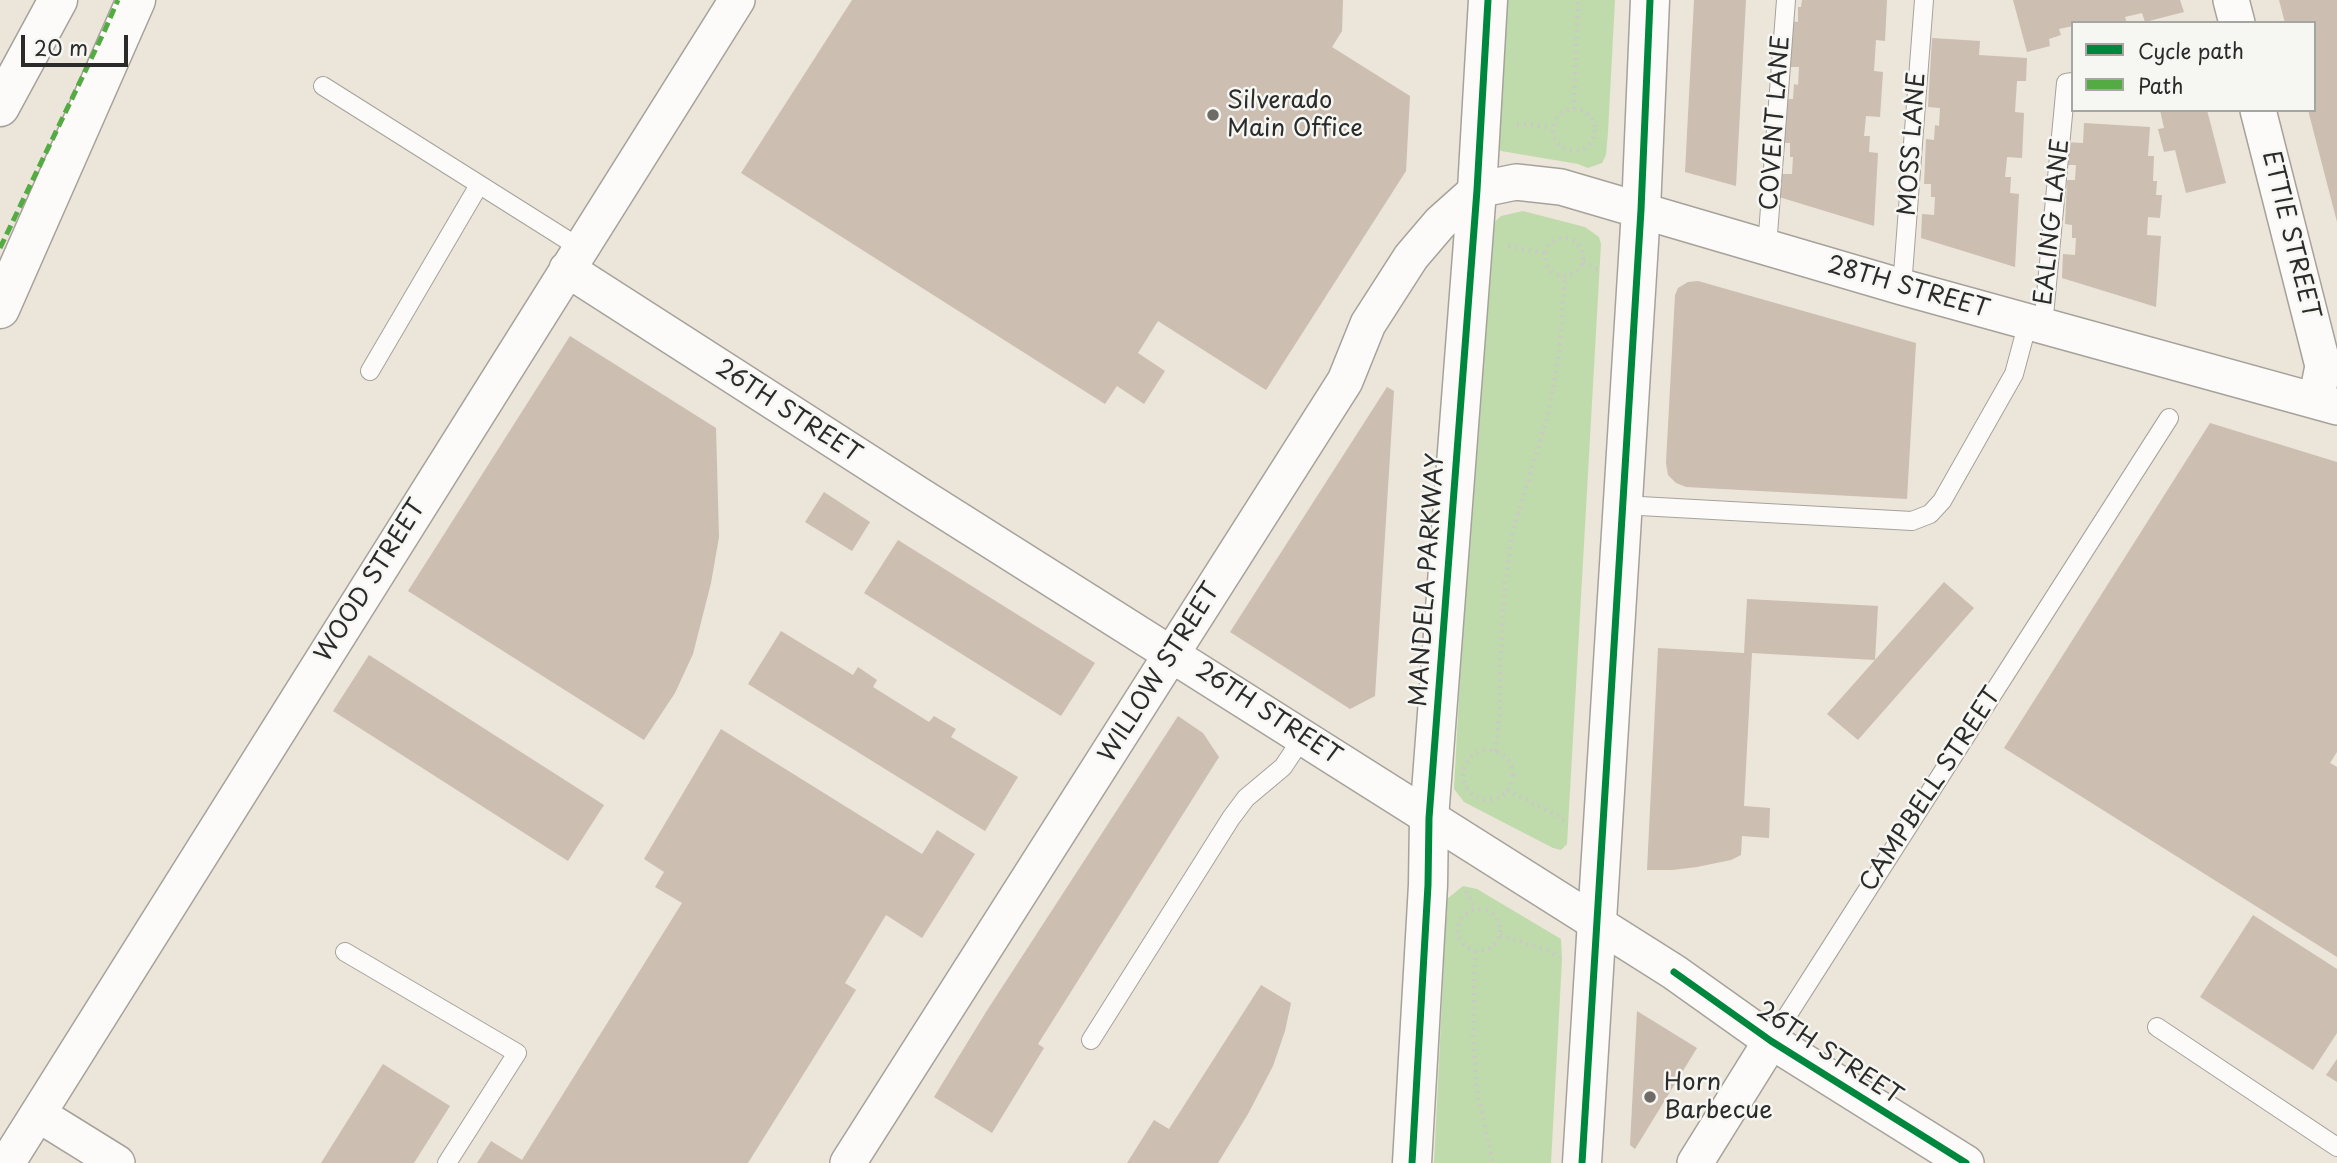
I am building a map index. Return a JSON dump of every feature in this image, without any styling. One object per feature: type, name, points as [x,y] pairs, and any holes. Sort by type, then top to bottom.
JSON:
[{"type":"main road","points":[[0,107],[58,0]]},
{"type":"main road","points":[[0,309],[136,0]]},
{"type":"main road","name":"MANDELA PARKWAY","points":[[1412,1163],[1428,885],[1429,818],[1477,190],[1488,0]]},
{"type":"main road","points":[[1582,1163],[1641,210],[1650,0]]},
{"type":"street","name":"WOOD STREET","points":[[7,1163],[737,0]]},
{"type":"street","points":[[2231,0],[2236,21]]},
{"type":"street","name":"ETTIE STREET","points":[[2259,112],[2330,365],[2326,404]]},
{"type":"street","name":"28TH STREET","points":[[1477,190],[1516,182],[1561,187],[1902,287],[2326,404]]},
{"type":"street","name":"WILLOW STREET","points":[[848,1163],[1345,381],[1368,324],[1411,257],[1440,223],[1477,190]]},
{"type":"street","name":"26TH STREET","points":[[573,259],[896,480],[1674,972],[1771,1041],[1966,1163]]},
{"type":"street","name":"CAMPBELL STREET","points":[[1695,1163],[1771,1041]]},
{"type":"street","points":[[38,1114],[117,1163]]},
{"type":"lane","name":"COVENT LANE","points":[[1767,247],[1786,0]]},
{"type":"lane","name":"MOSS LANE","points":[[1902,287],[1924,0]]},
{"type":"lane","name":"EALING LANE","points":[[2036,324],[2066,83],[2071,82]]},
{"type":"lane","points":[[323,86],[479,185],[573,259]]},
{"type":"lane","points":[[370,371],[479,185]]},
{"type":"lane","points":[[1622,505],[1912,521],[1930,514],[1942,501],[2014,374],[2036,324]]},
{"type":"lane","name":"CAMPBELL STREET","points":[[1771,1041],[2169,418]]},
{"type":"lane","points":[[1091,1041],[1245,798],[1283,767],[1303,737]]},
{"type":"lane","points":[[345,952],[517,1054],[447,1163]]},
{"type":"lane","points":[[2157,1027],[2337,1147]]},
{"type":"path","points":[[1574,109],[1578,0]]},
{"type":"path","points":[[1574,109],[1586,112],[1595,127],[1592,140],[1587,146],[1572,151],[1562,148],[1556,142],[1552,128],[1556,116],[1563,111],[1574,109]]},
{"type":"path","points":[[1560,238],[1574,240],[1584,259],[1576,273],[1564,277],[1556,276],[1545,263],[1547,247],[1560,238]]},
{"type":"path","points":[[1495,751],[1500,710],[1505,582],[1513,531],[1548,415],[1559,355],[1564,277]]},
{"type":"path","points":[[1495,751],[1509,761],[1511,782],[1499,797],[1486,799],[1475,796],[1467,789],[1463,780],[1465,764],[1478,752],[1495,751]]},
{"type":"path","points":[[1482,909],[1495,915],[1499,922],[1500,935],[1493,946],[1475,951],[1463,944],[1458,933],[1458,923],[1466,913],[1482,909]]},
{"type":"path","points":[[1475,951],[1473,1038],[1477,1090],[1493,1163]]},
{"type":"green space","points":[[1498,0],[1615,0],[1608,132],[1606,155],[1602,163],[1588,168],[1501,151],[1492,146]]},
{"type":"green space","points":[[1523,211],[1585,227],[1599,237],[1601,244],[1567,844],[1561,850],[1464,802],[1454,789],[1475,394],[1489,227],[1501,216]]},
{"type":"green space","points":[[1463,886],[1477,889],[1561,939],[1551,1163],[1434,1163],[1447,899]]},
{"type":"building","points":[[852,0],[1343,0],[1342,31],[1332,47],[1410,96],[1406,171],[1266,390],[1158,321],[1138,353],[1165,371],[1144,404],[1117,386],[1105,404],[741,173]]},
{"type":"building","points":[[1694,0],[1746,0],[1736,186],[1685,172]]},
{"type":"building","points":[[1802,0],[1887,0],[1885,41],[1876,40],[1874,71],[1883,72],[1880,117],[1866,116],[1864,136],[1870,136],[1869,152],[1878,153],[1874,226],[1779,197],[1781,174],[1792,174],[1790,143],[1782,143],[1785,99],[1793,99],[1794,84],[1798,85],[1799,67],[1786,67],[1789,21],[1798,22],[1798,7],[1801,7]]},
{"type":"building","points":[[2013,0],[2180,0],[2184,12],[2149,21],[2145,21],[2142,13],[2125,17],[2126,21],[2071,21],[2071,26],[2059,29],[2061,35],[2049,39],[2050,46],[2027,52]]},
{"type":"building","points":[[2279,0],[2337,0],[2337,222],[2309,112],[2316,112],[2316,21],[2284,21]]},
{"type":"building","points":[[1932,38],[1980,41],[1979,55],[2027,58],[2026,81],[2017,81],[2015,112],[2024,113],[2022,158],[2007,157],[2005,177],[2011,177],[2010,193],[2019,194],[2015,267],[1921,238],[1922,214],[1934,215],[1935,197],[1931,197],[1931,184],[1924,184],[1926,139],[1934,140],[1935,125],[1939,126],[1940,108],[1928,107]]},
{"type":"building","points":[[2160,112],[2208,112],[2226,183],[2186,193],[2175,150],[2164,152],[2158,129],[2164,128]]},
{"type":"building","points":[[2084,123],[2150,127],[2148,156],[2154,156],[2153,181],[2157,181],[2156,195],[2162,195],[2160,218],[2148,217],[2147,235],[2161,236],[2156,307],[2062,278],[2063,254],[2075,255],[2076,238],[2072,238],[2072,225],[2065,224],[2067,180],[2075,180],[2076,165],[2065,165],[2066,142],[2083,143]]},
{"type":"building","points":[[1698,281],[1916,343],[1907,499],[1686,487],[1676,483],[1668,475],[1666,463],[1675,295],[1678,288],[1688,282]]},
{"type":"building","points":[[570,336],[716,428],[719,537],[711,583],[693,654],[675,693],[644,740],[408,591]]},
{"type":"building","points":[[1387,387],[1394,391],[1375,696],[1350,709],[1230,632]]},
{"type":"building","points":[[2210,423],[2337,462],[2337,752],[2330,763],[2337,767],[2337,957],[2004,748]]},
{"type":"building","points":[[824,492],[870,522],[852,551],[805,522]]},
{"type":"building","points":[[898,540],[1095,663],[1061,716],[864,593]]},
{"type":"building","points":[[1944,582],[1974,608],[1858,740],[1827,714]]},
{"type":"building","points":[[1747,599],[1878,606],[1875,660],[1752,653],[1744,806],[1770,808],[1769,838],[1742,836],[1741,855],[1731,860],[1672,870],[1647,870],[1658,648],[1744,653]]},
{"type":"building","points":[[781,631],[853,675],[858,667],[877,680],[873,687],[929,722],[934,716],[956,729],[951,737],[1018,777],[985,831],[748,684]]},
{"type":"building","points":[[369,655],[604,805],[568,861],[333,711]]},
{"type":"building","points":[[1178,716],[1203,733],[1219,757],[1038,1044],[1044,1048],[992,1133],[934,1097]]},
{"type":"building","points":[[721,729],[922,854],[937,830],[975,854],[922,938],[886,915],[845,983],[856,990],[748,1163],[477,1163],[491,1141],[522,1160],[682,903],[655,887],[664,872],[644,859]]},
{"type":"building","points":[[2253,915],[2337,969],[2337,1033],[2313,1070],[2200,997]]},
{"type":"building","points":[[1261,985],[1291,1003],[1285,1031],[1273,1066],[1218,1163],[1127,1163],[1154,1120],[1169,1129]]},
{"type":"building","name":"Horn Barbecue","points":[[1637,1011],[1697,1048],[1635,1149],[1630,1145]]},
{"type":"building","points":[[2337,1059],[2337,1082],[2326,1075]]},
{"type":"building","points":[[383,1064],[450,1106],[414,1163],[321,1163]]},
{"type":"marked path","points":[[0,248],[118,0]]},
{"type":"cycle path","points":[[1412,1163],[1428,885],[1429,818],[1477,190],[1488,0]]},
{"type":"cycle path","points":[[1582,1163],[1641,210],[1650,0]]},
{"type":"cycle path","points":[[1674,972],[1771,1041],[1966,1163]]},
{"type":"place","name":"Silverado Main Office","points":[[1213,115]]},
{"type":"place","name":"Horn Barbecue","points":[[1650,1097]]}]
